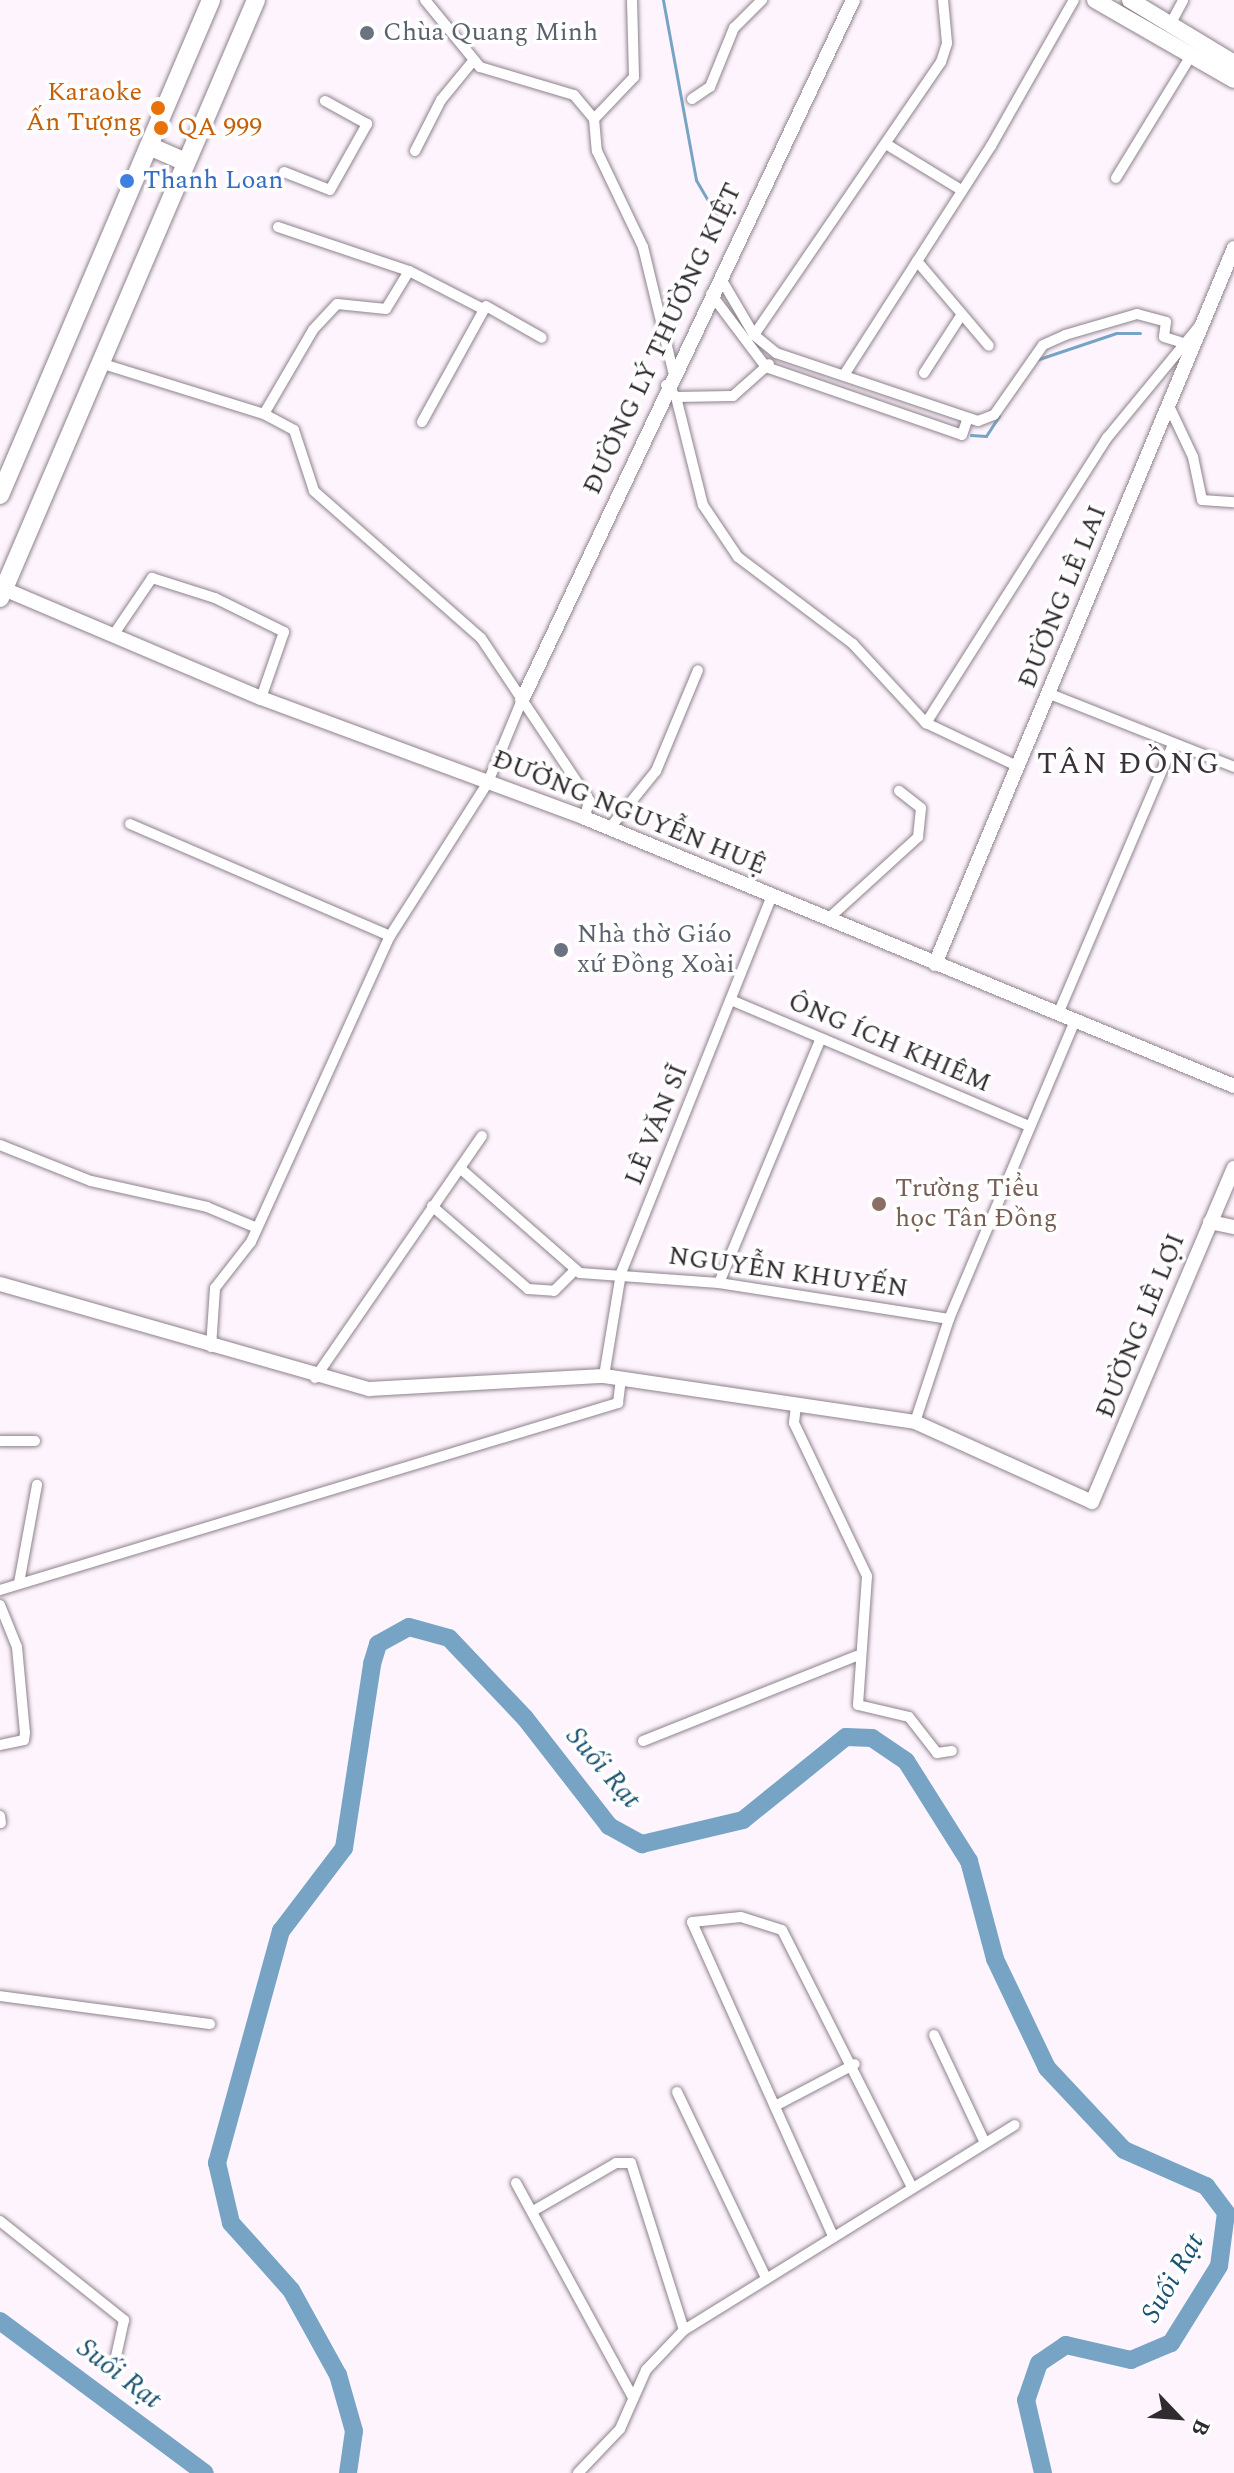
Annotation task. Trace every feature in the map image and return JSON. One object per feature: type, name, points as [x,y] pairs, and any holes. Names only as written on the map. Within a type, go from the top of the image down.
[{"type":"highway","points":[[0,495],[211,0]]},
{"type":"highway","points":[[1,592],[256,0]]},
{"type":"highway","points":[[149,146],[186,162]]},
{"type":"main road","points":[[1095,0],[1234,80]]},
{"type":"main road","points":[[1130,0],[1234,63]]},
{"type":"street","points":[[425,0],[473,61],[574,95],[594,119],[609,188],[643,247],[670,378],[715,529],[749,567],[853,644],[926,723],[1019,767]]},
{"type":"street","points":[[594,119],[634,77],[632,0]]},
{"type":"street","points":[[692,99],[710,87],[734,28],[762,0]]},
{"type":"street","name":"ĐƯỜNG LÝ THƯỜNG KIỆT","points":[[522,700],[670,378],[853,0]]},
{"type":"street","points":[[754,335],[886,144],[945,51],[943,0]]},
{"type":"street","points":[[844,375],[961,190],[1074,0]]},
{"type":"street","points":[[1171,23],[1183,0]]},
{"type":"street","points":[[1116,178],[1192,54]]},
{"type":"street","points":[[415,151],[441,100],[473,61]]},
{"type":"street","points":[[284,172],[330,190],[367,124],[325,101]]},
{"type":"street","points":[[886,144],[961,190]]},
{"type":"street","points":[[278,227],[409,271],[483,309]]},
{"type":"street","name":"ĐƯỜNG LÊ LAI","points":[[935,964],[1234,248]]},
{"type":"street","points":[[917,261],[989,346]]},
{"type":"street","points":[[264,414],[328,310],[349,300],[386,309],[409,271]]},
{"type":"street","points":[[719,275],[754,335],[776,353],[987,422],[1043,345],[1118,316],[1166,322],[1164,337],[1180,342]]},
{"type":"street","points":[[711,294],[766,367],[962,435],[968,418]]},
{"type":"street","points":[[422,422],[483,309],[489,305],[542,338]]},
{"type":"street","points":[[924,373],[962,314]]},
{"type":"street","points":[[926,723],[1107,438],[1180,342],[1205,320]]},
{"type":"street","points":[[676,397],[733,396],[766,367],[776,353]]},
{"type":"street","points":[[100,363],[264,414],[294,430],[314,491],[481,638],[589,800],[585,818]]},
{"type":"street","points":[[1168,404],[1193,457],[1202,500],[1234,502]]},
{"type":"street","points":[[114,634],[152,578],[215,598],[284,632],[261,698]]},
{"type":"street","name":"ĐƯỜNG NGUYỄN HUỆ","points":[[1,592],[114,634],[261,698],[585,818],[1234,1086]]},
{"type":"street","points":[[609,829],[656,771],[698,670]]},
{"type":"street","points":[[1050,694],[1234,767]]},
{"type":"street","points":[[211,1347],[215,1288],[257,1228],[390,936],[488,782],[522,700]]},
{"type":"street","points":[[1058,1014],[1173,744]]},
{"type":"street","points":[[828,919],[918,837],[921,808],[899,791]]},
{"type":"street","points":[[130,824],[390,936]]},
{"type":"street","name":"LÊ VĂN SĨ","points":[[604,1376],[621,1273],[772,896]]},
{"type":"street","name":"ÔNG ÍCH KHIÊM","points":[[731,1000],[1030,1126]]},
{"type":"street","points":[[0,1284],[315,1378],[402,1391],[604,1376],[915,1422],[949,1319],[1075,1021]]},
{"type":"street","points":[[719,1283],[821,1038]]},
{"type":"street","points":[[315,1378],[482,1136]]},
{"type":"street","points":[[0,1145],[91,1181],[207,1207],[257,1228]]},
{"type":"street","name":"ĐƯỜNG LÊ LỢI","points":[[915,1422],[1092,1502],[1234,1168]]},
{"type":"street","points":[[432,1206],[528,1289],[554,1291],[574,1271],[461,1169]]},
{"type":"street","points":[[1210,1222],[1234,1227]]},
{"type":"street","name":"NGUYỄN KHUYẾN","points":[[574,1271],[719,1283],[949,1319]]},
{"type":"street","points":[[0,1590],[618,1403],[621,1379]]},
{"type":"street","points":[[796,1406],[794,1423],[867,1576],[857,1656],[858,1705],[909,1717],[937,1753],[952,1751]]},
{"type":"street","points":[[0,1441],[35,1441]]},
{"type":"street","points":[[19,1583],[37,1485]]},
{"type":"street","points":[[0,1605],[17,1647],[25,1733],[24,1740],[0,1745]]},
{"type":"street","points":[[643,1741],[857,1656]]},
{"type":"street","points":[[833,2236],[692,1922],[774,1923],[855,2064],[912,2187]]},
{"type":"street","points":[[0,1996],[210,2024]]},
{"type":"street","points":[[934,2035],[985,2143]]},
{"type":"street","points":[[775,2106],[855,2064]]},
{"type":"street","points":[[677,2092],[766,2278]]},
{"type":"street","points":[[578,2473],[620,2429],[633,2398],[660,2350],[684,2330],[1015,2125]]},
{"type":"street","points":[[533,2211],[616,2163],[631,2163],[684,2330]]},
{"type":"street","points":[[516,2183],[633,2398]]},
{"type":"street","points":[[0,2221],[124,2320],[113,2370]]},
{"type":"waterway","points":[[663,0],[696,180],[720,221]]},
{"type":"waterway","points":[[1036,360],[1116,333],[1140,333]]},
{"type":"waterway","points":[[971,435],[986,436],[999,416]]},
{"type":"waterway","name":"Suối Rạt","points":[[348,2473],[354,2431],[338,2375],[291,2290],[231,2223],[217,2163],[281,1931],[344,1848],[372,1664],[378,1644],[409,1627],[449,1638],[525,1718],[609,1826],[642,1844],[743,1820],[846,1737],[872,1738],[906,1761],[969,1861],[995,1959],[1047,2068],[1124,2150],[1206,2186],[1226,2213],[1219,2266],[1171,2343],[1131,2360],[1066,2345],[1039,2363],[1026,2400],[1043,2473]]},
{"type":"waterway","name":"Suối Rạt","points":[[0,2321],[205,2473]]},
{"type":"place","name":"Chùa Quang Minh","points":[[367,33]]},
{"type":"place","name":"Karaoke Ấn Tượng","points":[[158,108]]},
{"type":"place","name":"QA 999","points":[[161,128]]},
{"type":"place","name":"Thanh Loan","points":[[127,181]]},
{"type":"place","name":"Nhà thờ Giáo xứ Đồng Xoài","points":[[561,950]]},
{"type":"place","name":"Trường Tiểu học Tân Đồng","points":[[879,1204]]},
{"type":"district","name":"TÂN ĐỒNG","points":[[1129,764]]}]
